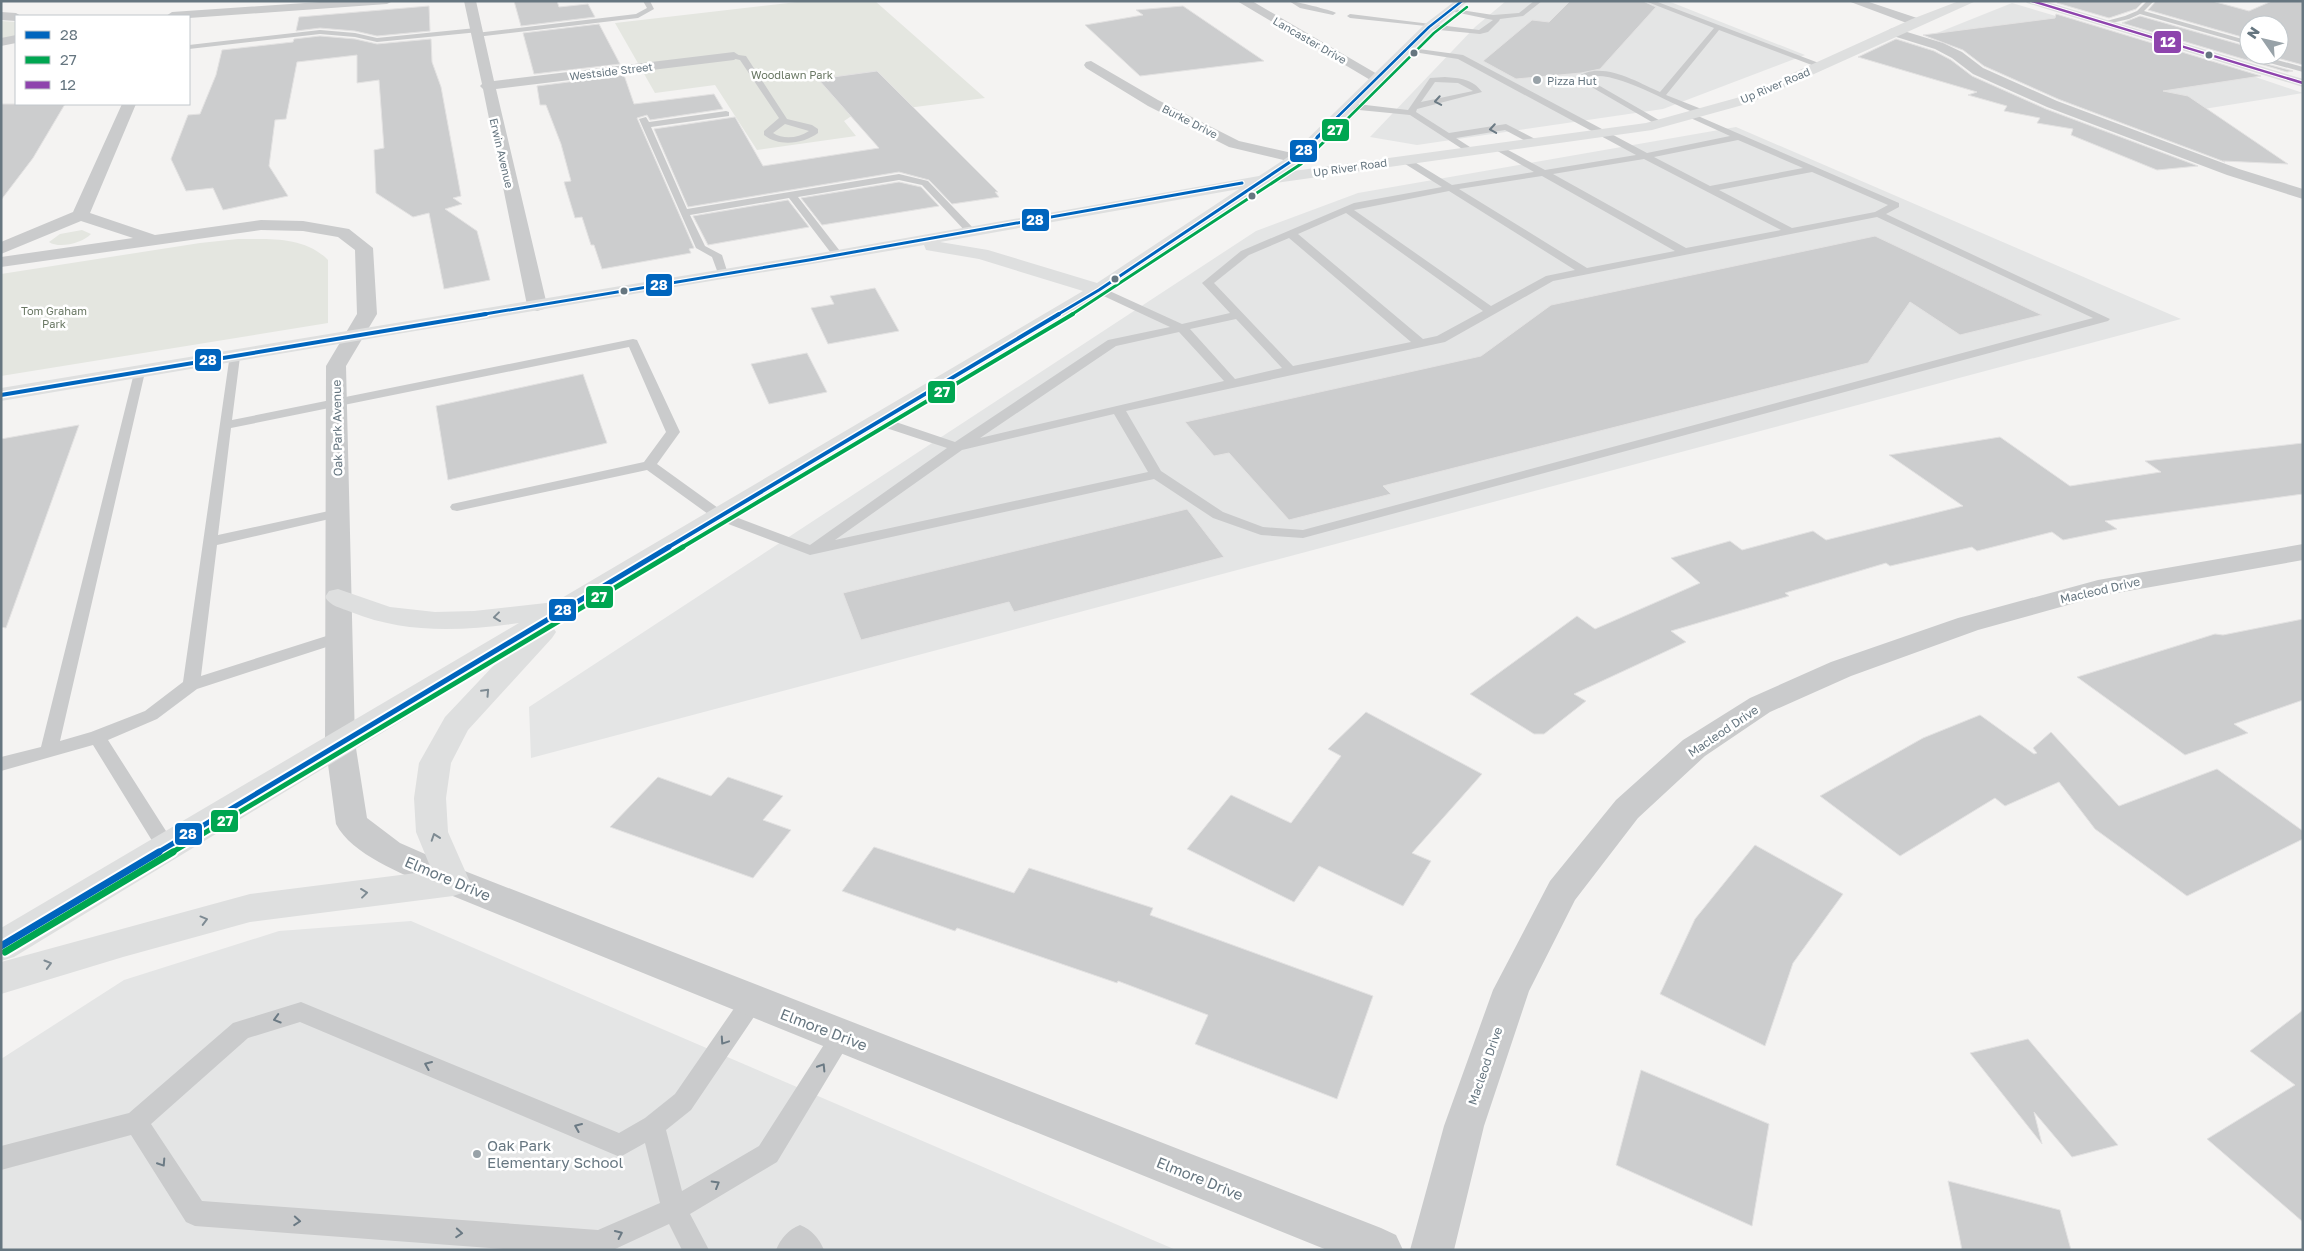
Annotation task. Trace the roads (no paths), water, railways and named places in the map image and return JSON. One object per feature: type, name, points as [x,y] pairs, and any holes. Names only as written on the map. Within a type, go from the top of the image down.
[{"type":"street","points":[[167,15],[173,1]]},
{"type":"street","points":[[186,15],[387,1]]},
{"type":"street","name":"Erwin Avenue","points":[[470,1],[487,86],[537,305]]},
{"type":"street","name":"Lancaster Drive","points":[[1243,1],[1377,78]]},
{"type":"street","points":[[1,946],[1099,290],[1296,158],[1430,26],[1448,10],[1462,1]]},
{"type":"street","points":[[1854,1],[1916,22]]},
{"type":"street","name":"Up River Road","points":[[1,395],[838,255],[1267,179],[1660,123],[1745,100],[1916,22],[1970,1]]},
{"type":"street","points":[[2030,1],[2303,83]]},
{"type":"street","points":[[1,16],[15,17]]},
{"type":"street","points":[[1894,32],[1939,46],[1957,55],[1978,72],[2052,104],[2233,172],[2303,194]]},
{"type":"street","points":[[1,42],[15,39]]},
{"type":"street","name":"Westside Street","points":[[487,86],[734,56]]},
{"type":"street","name":"Burke Drive","points":[[1091,65],[1153,103],[1234,144],[1296,158]]},
{"type":"street","points":[[1,250],[80,215],[129,105]]},
{"type":"street","name":"Oak Park Avenue","points":[[80,215],[154,239]]},
{"type":"street","name":"Oak Park Avenue","points":[[1,262],[261,225],[304,226],[343,233],[364,248],[367,314],[336,366],[340,742]]},
{"type":"street","points":[[873,249],[936,246],[964,250],[1099,290]]},
{"type":"street","name":"Macleod Drive","points":[[1432,1250],[1464,1126],[1510,990],[1562,891],[1627,809],[1694,748],[1760,705],[1841,670],[1968,624],[2098,588],[2303,552]]},
{"type":"street","points":[[338,597],[395,617],[437,622],[464,621],[563,609]]},
{"type":"street","points":[[1,978],[123,942],[250,908],[453,882],[432,832],[430,798],[435,763],[456,724],[563,609]]},
{"type":"street","name":"Elmore Drive","points":[[340,742],[352,824],[388,852],[453,882],[1381,1250]]},
{"type":"lane","points":[[190,47],[320,32],[355,35],[377,40],[638,16],[651,10],[646,1]]},
{"type":"lane","points":[[1292,1],[1302,7],[1333,14]]},
{"type":"lane","points":[[1448,10],[1494,17],[1521,15],[1539,1]]},
{"type":"lane","points":[[1648,1],[1820,66]]},
{"type":"lane","points":[[2103,23],[2127,18],[2151,1]]},
{"type":"lane","points":[[2138,12],[2239,40]]},
{"type":"lane","points":[[1350,16],[1480,32],[1497,20],[1494,17]]},
{"type":"lane","points":[[2127,18],[2136,21]]},
{"type":"lane","points":[[1661,96],[1718,27]]},
{"type":"lane","points":[[1407,49],[1460,57],[1600,133],[1791,231]]},
{"type":"lane","points":[[734,56],[743,58],[783,118],[782,121]]},
{"type":"lane","points":[[2285,65],[2303,70]]},
{"type":"lane","points":[[879,421],[957,447],[1290,370],[1441,339],[1550,278],[1878,214],[1896,205],[1740,138],[1661,96],[1613,75],[1602,73],[1580,78],[1660,123]]},
{"type":"lane","points":[[1349,106],[1413,110],[1430,102],[1478,92],[1477,89],[1463,82],[1434,80],[1413,110]]},
{"type":"lane","points":[[1413,110],[1470,151]]},
{"type":"lane","points":[[723,274],[717,255],[701,248],[644,122],[726,114]]},
{"type":"lane","points":[[782,121],[809,127],[815,132],[792,140],[770,136],[767,132],[782,121]]},
{"type":"lane","points":[[1449,136],[1506,127],[1534,142]]},
{"type":"lane","points":[[1290,370],[1208,283],[1245,253],[1357,206],[1740,138]]},
{"type":"lane","points":[[1497,147],[1685,252]]},
{"type":"lane","points":[[1405,160],[1585,271]]},
{"type":"lane","points":[[1709,189],[1814,169]]},
{"type":"lane","points":[[684,212],[899,177],[913,179],[925,184],[971,231]]},
{"type":"lane","points":[[792,195],[838,255]]},
{"type":"lane","points":[[1348,210],[1491,311]]},
{"type":"lane","points":[[1118,409],[1156,474],[1218,515],[1261,531],[1303,534],[2104,319],[1878,214]]},
{"type":"lane","points":[[1291,234],[1421,344]]},
{"type":"lane","points":[[1099,290],[1182,328],[1232,383]]},
{"type":"lane","points":[[810,550],[957,447],[1112,343],[1238,314]]},
{"type":"lane","points":[[225,425],[633,343],[673,432],[648,465],[457,507]]},
{"type":"lane","points":[[191,685],[234,357]]},
{"type":"lane","points":[[48,752],[139,372]]},
{"type":"lane","points":[[648,465],[720,516],[810,550],[1156,474]]},
{"type":"lane","points":[[209,542],[338,513]]},
{"type":"lane","points":[[1,764],[97,737],[151,715],[191,685],[339,637]]},
{"type":"lane","points":[[97,737],[166,846]]},
{"type":"lane","points":[[1,1158],[136,1122],[240,1030],[301,1012],[620,1145],[653,1126],[683,1102],[752,1001]]},
{"type":"lane","points":[[136,1122],[195,1213],[599,1243],[674,1209],[768,1154],[842,1036]]},
{"type":"lane","points":[[653,1126],[674,1209],[696,1250]]},
{"type":"lane","points":[[789,1250],[800,1238],[811,1250]]},
{"type":"place","name":"Pizza Hut","points":[[1537,80]]},
{"type":"place","name":"Oak Park Elementary School","points":[[477,1154]]},
{"type":"park label","name":"Woodlawn Park","points":[[792,74]]},
{"type":"park label","name":"Tom Graham Park","points":[[54,316]]}]
